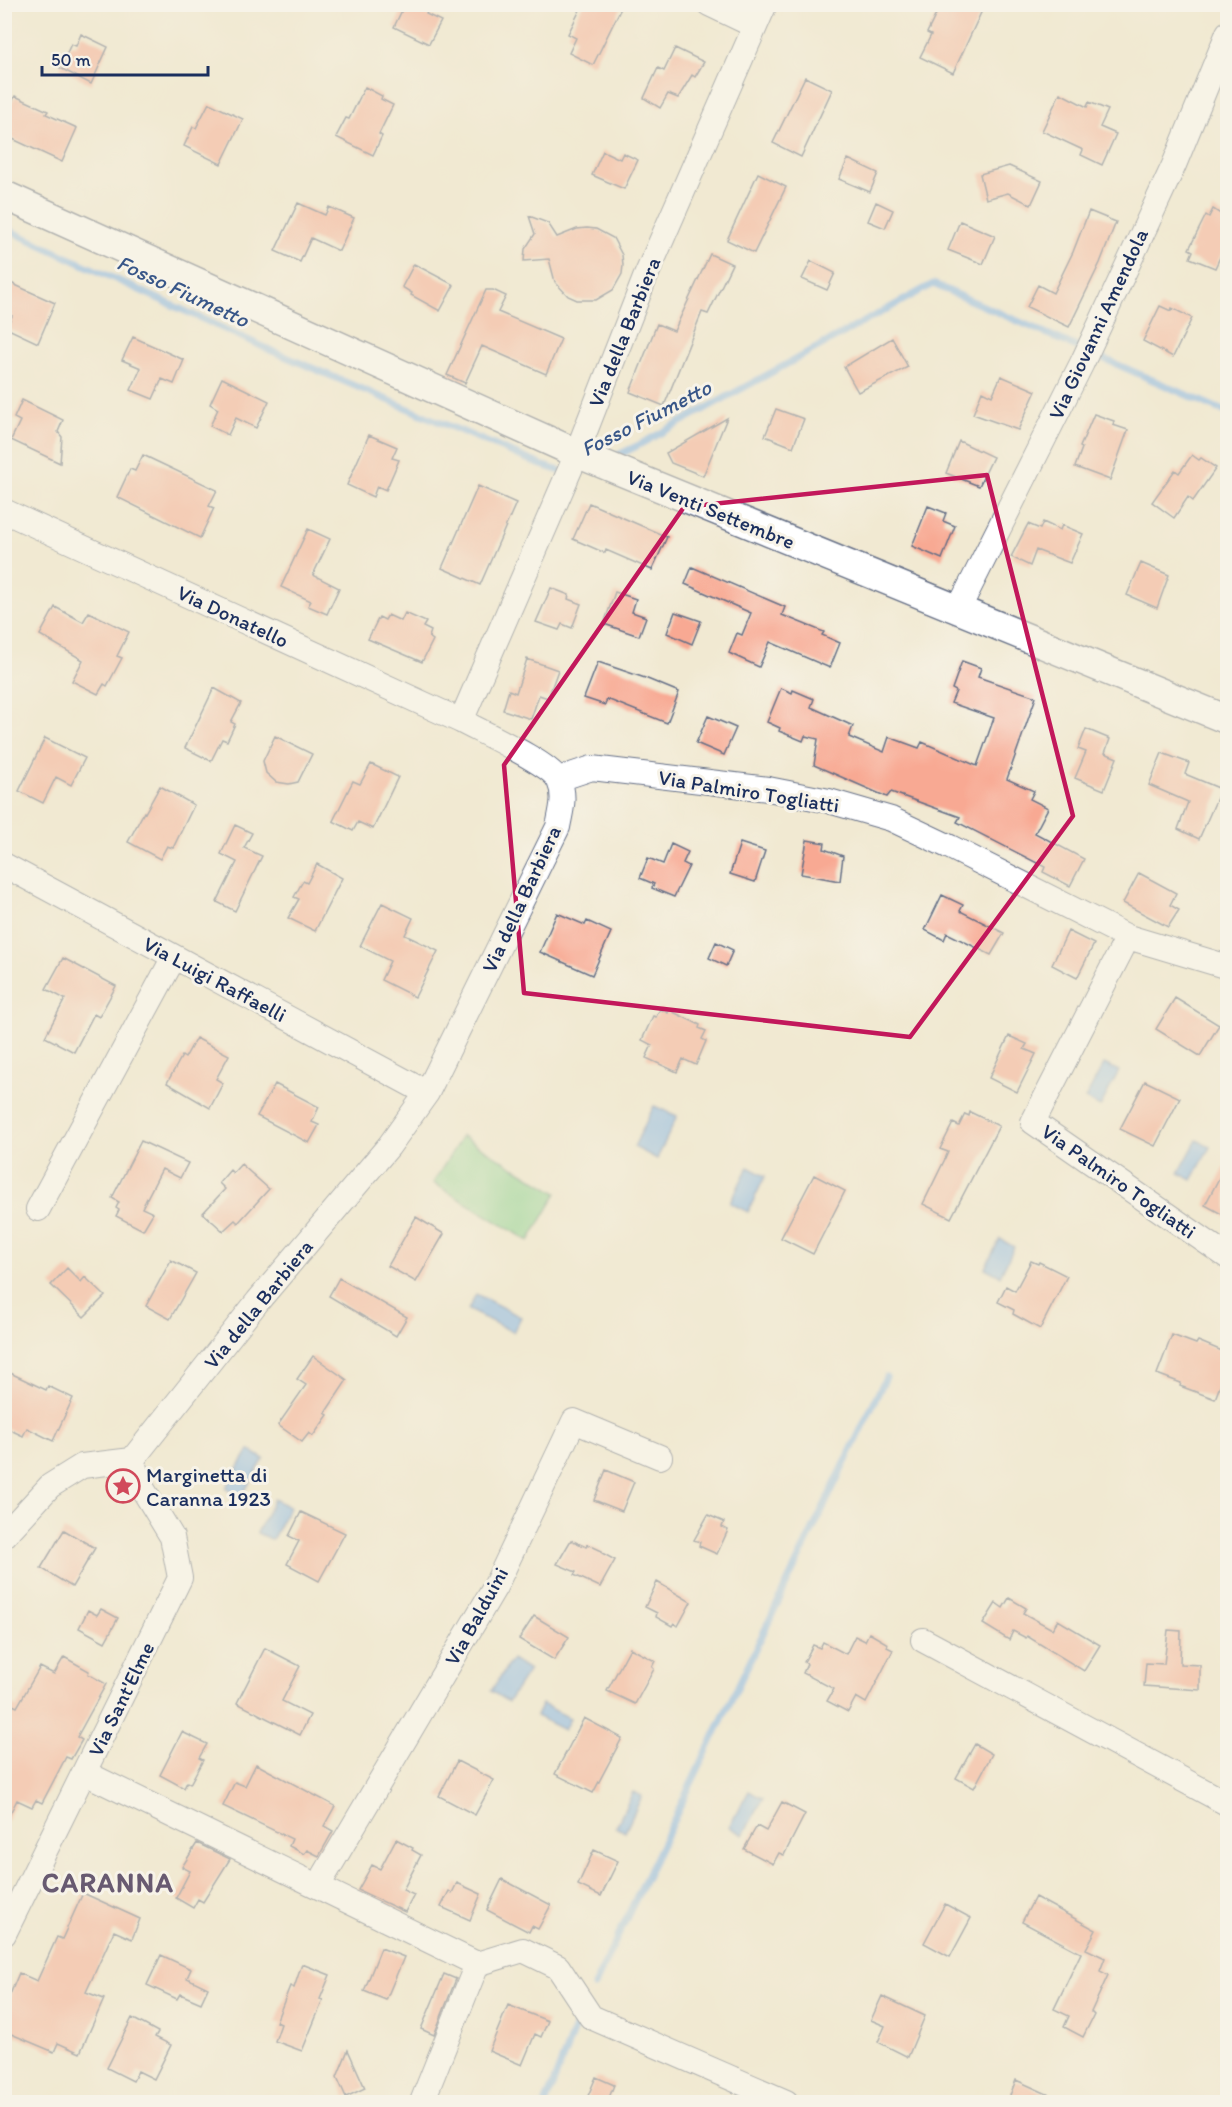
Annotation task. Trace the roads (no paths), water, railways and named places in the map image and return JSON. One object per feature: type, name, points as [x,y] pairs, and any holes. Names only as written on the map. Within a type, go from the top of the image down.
[{"type":"street","points":[[709,4],[760,15]]},
{"type":"street","name":"Via della Barbiera","points":[[461,721],[561,491],[588,462],[645,278],[760,15]]},
{"type":"street","name":"Via Giovanni Amendola","points":[[958,610],[1082,363],[1174,165],[1227,33]]},
{"type":"street","name":"Via Venti Settembre","points":[[4,195],[588,462],[1227,720]]},
{"type":"street","name":"Via Donatello","points":[[4,511],[461,721]]},
{"type":"street","points":[[461,721],[545,766],[559,779]]},
{"type":"street","name":"Via Palmiro Togliatti","points":[[559,779],[592,768],[768,789],[829,801],[891,819],[1128,937],[1227,967]]},
{"type":"street","name":"Via della Barbiera","points":[[132,1460],[258,1301],[389,1146],[426,1093],[558,827],[563,798],[559,779]]},
{"type":"street","name":"Via Luigi Raffaelli","points":[[4,865],[426,1093]]},
{"type":"street","name":"Via Palmiro Togliatti","points":[[1128,937],[1033,1122],[1227,1257]]},
{"type":"street","points":[[38,1209],[174,957]]},
{"type":"street","name":"Via Balduini","points":[[318,1886],[495,1587],[574,1421],[660,1457]]},
{"type":"street","points":[[7,1529],[50,1486],[82,1466],[132,1460]]},
{"type":"street","name":"Via Sant'Elme","points":[[4,1934],[180,1578],[172,1537],[141,1486],[132,1460]]},
{"type":"street","points":[[923,1640],[1227,1804]]},
{"type":"street","points":[[85,1773],[477,1964],[523,1950],[558,1967],[591,2017],[786,2103]]},
{"type":"street","points":[[423,2103],[477,1964]]},
{"type":"water","points":[[1104,1064],[1119,1071],[1100,1107],[1085,1099]]},
{"type":"water","points":[[654,1106],[677,1116],[657,1159],[634,1147]]},
{"type":"water","points":[[1197,1140],[1210,1147],[1192,1180],[1179,1173]]},
{"type":"water","points":[[748,1167],[765,1176],[748,1212],[730,1203]]},
{"type":"water","points":[[1000,1239],[1014,1247],[1000,1276],[985,1268]]},
{"type":"water","points":[[476,1294],[521,1317],[513,1332],[468,1310]]},
{"type":"water","points":[[249,1450],[264,1459],[241,1497],[226,1488]]},
{"type":"water","points":[[274,1499],[289,1507],[272,1540],[257,1533]]},
{"type":"water","points":[[512,1659],[529,1670],[508,1702],[491,1691]]},
{"type":"water","points":[[542,1704],[570,1718],[564,1730],[536,1716]]},
{"type":"water","points":[[749,1791],[763,1799],[743,1835],[729,1827]]},
{"type":"water","points":[[633,1792],[642,1796],[625,1832],[616,1827]]},
{"type":"waterway","name":"Fosso Fiumetto","points":[[4,228],[270,350],[541,465],[563,472]]},
{"type":"waterway","name":"Fosso Fiumetto","points":[[612,458],[933,284],[1228,413]]},
{"type":"waterway","points":[[594,1986],[886,1377]]},
{"type":"waterway","points":[[546,2102],[579,2017]]},
{"type":"place","name":"Marginetta di Caranna 1923","points":[[123,1486]]},
{"type":"district","name":"CARANNA","points":[[108,1882]]}]
